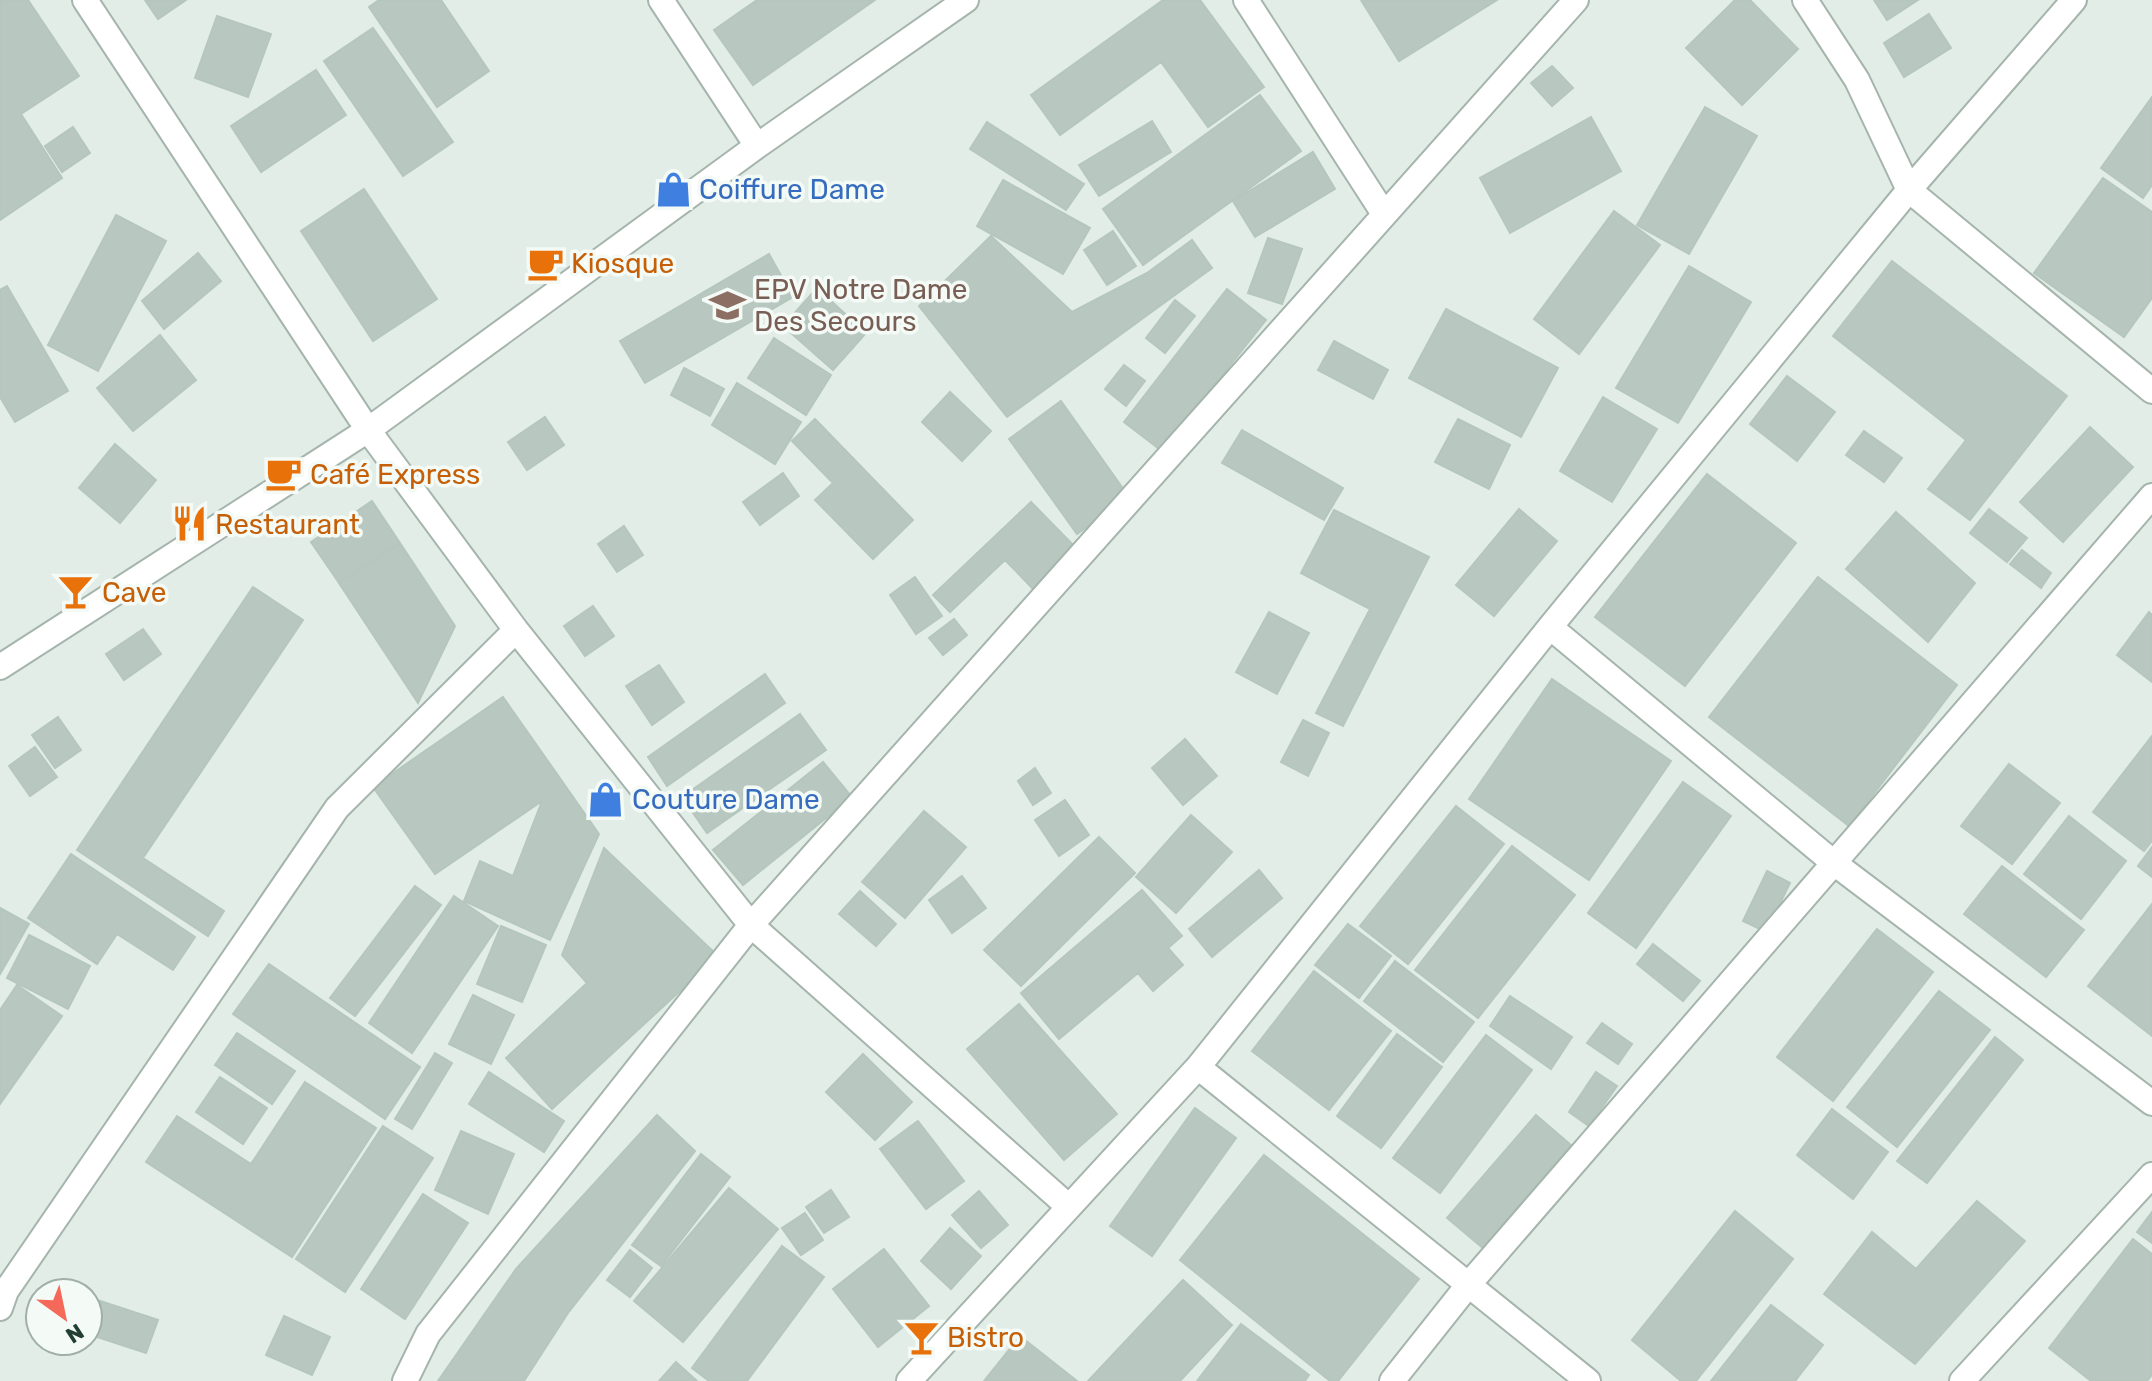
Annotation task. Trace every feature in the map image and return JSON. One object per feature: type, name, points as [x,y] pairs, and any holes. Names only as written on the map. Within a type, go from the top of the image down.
[{"type":"street","points":[[85,0],[368,430],[516,630],[751,925],[1069,1207]]},
{"type":"street","points":[[661,0],[757,146]]},
{"type":"street","points":[[1,664],[368,430],[757,146],[966,0]]},
{"type":"street","points":[[1246,0],[1384,214]]},
{"type":"street","points":[[405,1381],[428,1334],[751,925],[1576,0]]},
{"type":"street","points":[[1805,0],[1857,80],[1909,190],[2152,391]]},
{"type":"street","points":[[909,1381],[1198,1067],[1550,627],[1909,190],[2074,0]]},
{"type":"street","points":[[1392,1381],[1469,1284],[2152,496]]},
{"type":"street","points":[[1550,627],[1834,863],[2152,1103]]},
{"type":"street","points":[[2,1296],[337,808],[516,630]]},
{"type":"street","points":[[1198,1067],[1588,1381]]},
{"type":"street","points":[[1962,1381],[2152,1175]]},
{"type":"building","points":[[0,0],[28,0],[79,76],[21,114],[62,178],[0,220]]},
{"type":"building","points":[[145,0],[186,0],[158,19]]},
{"type":"building","points":[[379,0],[441,0],[489,71],[437,107],[369,7]]},
{"type":"building","points":[[757,0],[875,0],[753,85],[714,30]]},
{"type":"building","points":[[1163,0],[1200,0],[1264,87],[1208,127],[1161,62],[1060,135],[1031,95]]},
{"type":"building","points":[[1361,0],[1497,0],[1399,61]]},
{"type":"building","points":[[1735,0],[1750,0],[1798,49],[1742,105],[1686,48]]},
{"type":"building","points":[[1874,0],[1918,0],[1887,20]]},
{"type":"building","points":[[1929,14],[1951,48],[1904,77],[1884,43]]},
{"type":"building","points":[[217,16],[271,34],[248,97],[195,78]]},
{"type":"building","points":[[373,28],[453,142],[403,176],[324,61]]},
{"type":"building","points":[[1552,66],[1573,88],[1552,106],[1531,83]]},
{"type":"building","points":[[316,70],[346,115],[261,172],[231,126]]},
{"type":"building","points":[[1260,95],[1301,151],[1143,265],[1103,209]]},
{"type":"building","points":[[2152,97],[2152,185],[2143,198],[2101,168]]},
{"type":"building","points":[[1705,107],[1757,136],[1689,254],[1637,225]]},
{"type":"building","points":[[1591,117],[1621,171],[1510,233],[1480,178]]},
{"type":"building","points":[[1152,121],[1171,152],[1099,196],[1079,165]]},
{"type":"building","points":[[987,122],[1084,184],[1066,210],[970,149]]},
{"type":"building","points":[[73,127],[90,153],[62,172],[45,146]]},
{"type":"building","points":[[1313,152],[1335,189],[1255,237],[1233,201]]},
{"type":"building","points":[[2103,178],[2152,212],[2152,298],[2124,337],[2034,273]]},
{"type":"building","points":[[1003,180],[1090,228],[1063,274],[977,226]]},
{"type":"building","points":[[364,189],[437,299],[373,341],[301,231]]},
{"type":"building","points":[[1614,211],[1660,245],[1579,354],[1534,319]]},
{"type":"building","points":[[116,215],[166,241],[98,371],[48,345]]},
{"type":"building","points":[[1113,231],[1136,266],[1107,285],[1084,250]]},
{"type":"building","points":[[991,236],[1072,312],[1147,273],[1192,240],[1212,268],[1007,417],[919,306]]},
{"type":"building","points":[[1268,238],[1302,249],[1282,304],[1248,293]]},
{"type":"building","points":[[198,253],[221,281],[164,329],[142,301]]},
{"type":"building","points":[[769,254],[793,297],[645,383],[620,341]]},
{"type":"building","points":[[1892,261],[2067,396],[1970,520],[1928,489],[1966,440],[1833,336]]},
{"type":"building","points":[[1689,266],[1751,302],[1678,423],[1616,388]]},
{"type":"building","points":[[7,286],[68,391],[15,422],[0,397],[0,290]]},
{"type":"building","points":[[817,288],[866,333],[833,370],[783,326]]},
{"type":"building","points":[[1227,289],[1266,320],[1162,451],[1124,422]]},
{"type":"building","points":[[1175,300],[1195,316],[1165,353],[1146,338]]},
{"type":"building","points":[[1446,309],[1558,368],[1521,437],[1409,378]]},
{"type":"building","points":[[160,335],[196,380],[133,431],[97,388]]},
{"type":"building","points":[[774,338],[831,375],[806,415],[748,378]]},
{"type":"building","points":[[1334,341],[1388,370],[1373,399],[1318,370]]},
{"type":"building","points":[[1124,365],[1145,381],[1126,406],[1105,389]]},
{"type":"building","points":[[684,368],[724,389],[710,416],[671,395]]},
{"type":"building","points":[[1787,376],[1835,412],[1797,461],[1750,424]]},
{"type":"building","points":[[737,383],[801,422],[775,464],[712,425]]},
{"type":"building","points":[[950,392],[991,431],[962,461],[922,422]]},
{"type":"building","points":[[1603,397],[1657,429],[1612,502],[1560,471]]},
{"type":"building","points":[[1061,401],[1129,497],[1077,534],[1009,439]]},
{"type":"building","points":[[545,417],[564,445],[527,470],[508,442]]},
{"type":"building","points":[[815,419],[913,520],[873,559],[815,500],[833,483],[792,441]]},
{"type":"building","points":[[1458,419],[1510,445],[1489,489],[1435,462]]},
{"type":"building","points":[[2090,427],[2133,467],[2063,542],[2020,502]]},
{"type":"building","points":[[1242,430],[1343,488],[1324,520],[1222,463]]},
{"type":"building","points":[[1864,431],[1902,458],[1884,482],[1846,455]]},
{"type":"building","points":[[115,444],[156,480],[120,523],[79,488]]},
{"type":"building","points":[[783,473],[799,496],[760,525],[743,502]]},
{"type":"building","points":[[1707,474],[1796,543],[1685,686],[1595,617]]},
{"type":"building","points":[[372,501],[400,543],[339,583],[311,542]]},
{"type":"building","points":[[1031,502],[1079,551],[1036,592],[1005,560],[950,612],[933,595]]},
{"type":"building","points":[[1519,509],[1557,541],[1494,616],[1456,585]]},
{"type":"building","points":[[1989,509],[2027,538],[2007,562],[1970,533]]},
{"type":"building","points":[[1334,510],[1429,557],[1343,726],[1316,713],[1370,609],[1301,573]]},
{"type":"building","points":[[1896,512],[1975,583],[1928,642],[1846,569]]},
{"type":"building","points":[[624,526],[643,555],[617,572],[598,544]]},
{"type":"building","points":[[400,543],[455,626],[418,703],[339,583]]},
{"type":"building","points":[[2022,550],[2051,573],[2041,588],[2010,564]]},
{"type":"building","points":[[915,577],[942,616],[916,634],[890,595]]},
{"type":"building","points":[[1818,577],[1957,685],[1849,826],[1709,717]]},
{"type":"building","points":[[253,587],[303,620],[143,858],[224,911],[208,936],[77,850]]},
{"type":"building","points":[[593,606],[614,636],[585,656],[564,626]]},
{"type":"building","points":[[1269,612],[1309,633],[1277,694],[1236,672]]},
{"type":"building","points":[[2149,612],[2152,615],[2152,682],[2117,655]]},
{"type":"building","points":[[954,619],[967,635],[943,655],[929,638]]},
{"type":"building","points":[[143,629],[161,654],[124,680],[106,654]]},
{"type":"building","points":[[659,665],[684,702],[652,725],[626,686]]},
{"type":"building","points":[[765,674],[785,703],[667,786],[648,757]]},
{"type":"building","points":[[1552,679],[1671,761],[1589,880],[1469,799]]},
{"type":"building","points":[[503,697],[599,834],[550,940],[464,901],[480,861],[513,876],[542,801],[435,874],[373,787]]},
{"type":"building","points":[[800,714],[826,750],[707,833],[682,797]]},
{"type":"building","points":[[58,717],[81,750],[55,768],[32,735]]},
{"type":"building","points":[[1303,720],[1329,733],[1308,776],[1281,762]]},
{"type":"building","points":[[2152,736],[2152,841],[2144,851],[2093,812]]},
{"type":"building","points":[[1185,739],[1217,776],[1183,805],[1152,768]]},
{"type":"building","points":[[35,747],[57,777],[30,796],[9,766]]},
{"type":"building","points":[[823,762],[852,797],[743,885],[713,850]]},
{"type":"building","points":[[2009,764],[2060,803],[2012,864],[1961,826]]},
{"type":"building","points":[[1035,768],[1051,793],[1033,805],[1018,781]]},
{"type":"building","points":[[1683,782],[1731,816],[1636,948],[1588,913]]},
{"type":"building","points":[[1065,800],[1089,835],[1059,856],[1035,820]]},
{"type":"building","points":[[1456,806],[1504,844],[1408,964],[1360,926]]},
{"type":"building","points":[[924,811],[966,847],[905,918],[862,882]]},
{"type":"building","points":[[1191,815],[1232,852],[1176,913],[1136,877]]},
{"type":"building","points":[[2069,816],[2126,861],[2081,919],[2024,874]]},
{"type":"building","points":[[1099,837],[1135,873],[1021,986],[984,950]]},
{"type":"building","points":[[1512,846],[1575,895],[1478,1018],[1415,970]]},
{"type":"building","points":[[2152,847],[2152,877],[2138,866]]},
{"type":"building","points":[[604,848],[718,956],[552,1109],[506,1058],[587,983],[562,955]]},
{"type":"building","points":[[71,854],[195,937],[173,970],[117,934],[97,964],[28,918]]},
{"type":"building","points":[[2002,866],[2084,930],[2046,977],[1964,914]]},
{"type":"building","points":[[1259,870],[1282,898],[1212,957],[1189,929]]},
{"type":"building","points":[[1767,871],[1790,883],[1766,932],[1743,921]]},
{"type":"building","points":[[962,876],[986,908],[952,933],[929,900]]},
{"type":"building","points":[[415,886],[441,905],[355,1016],[330,998]]},
{"type":"building","points":[[1142,890],[1182,936],[1168,948],[1183,965],[1153,991],[1138,973],[1059,1039],[1021,993]]},
{"type":"building","points":[[860,891],[896,924],[876,946],[839,914]]},
{"type":"building","points":[[454,896],[498,926],[412,1053],[369,1023]]},
{"type":"building","points":[[2152,904],[2152,1036],[2088,986]]},
{"type":"building","points":[[0,908],[29,924],[0,974]]},
{"type":"building","points":[[1348,924],[1391,956],[1359,998],[1315,965]]},
{"type":"building","points":[[501,926],[546,945],[522,1002],[477,984]]},
{"type":"building","points":[[1877,929],[1933,972],[1833,1101],[1777,1057]]},
{"type":"building","points":[[29,935],[90,966],[68,1009],[7,978]]},
{"type":"building","points":[[1653,944],[1700,981],[1683,1001],[1637,964]]},
{"type":"building","points":[[1395,961],[1474,1022],[1443,1062],[1364,1001]]},
{"type":"building","points":[[269,964],[420,1067],[385,1119],[233,1014]]},
{"type":"building","points":[[1314,971],[1391,1031],[1329,1110],[1252,1051]]},
{"type":"building","points":[[17,985],[62,1016],[0,1104],[0,1010]]},
{"type":"building","points":[[1939,991],[1990,1030],[1897,1147],[1847,1107]]},
{"type":"building","points":[[473,995],[514,1015],[491,1064],[449,1044]]},
{"type":"building","points":[[1510,996],[1572,1037],[1551,1069],[1490,1026]]},
{"type":"building","points":[[1019,1004],[1117,1114],[1064,1160],[967,1049]]},
{"type":"building","points":[[1602,1023],[1632,1044],[1618,1064],[1587,1043]]},
{"type":"building","points":[[237,1033],[295,1071],[272,1104],[215,1065]]},
{"type":"building","points":[[1397,1034],[1442,1067],[1381,1148],[1337,1116]]},
{"type":"building","points":[[1486,1035],[1532,1070],[1440,1193],[1393,1158]]},
{"type":"building","points":[[1995,1037],[2023,1060],[1927,1183],[1897,1161]]},
{"type":"building","points":[[435,1053],[452,1063],[412,1129],[395,1119]]},
{"type":"building","points":[[863,1054],[912,1102],[875,1140],[826,1092]]},
{"type":"building","points":[[489,1072],[564,1121],[544,1152],[469,1104]]},
{"type":"building","points":[[1596,1072],[1617,1086],[1589,1126],[1569,1112]]},
{"type":"building","points":[[220,1077],[267,1108],[243,1144],[196,1112]]},
{"type":"building","points":[[305,1082],[376,1128],[292,1257],[146,1162],[177,1116],[251,1164]]},
{"type":"building","points":[[1195,1108],[1236,1138],[1152,1256],[1110,1226]]},
{"type":"building","points":[[1832,1109],[1888,1152],[1853,1199],[1797,1155]]},
{"type":"building","points":[[657,1115],[695,1151],[568,1313],[524,1381],[438,1381],[516,1269]]},
{"type":"building","points":[[1536,1115],[1571,1145],[1483,1248],[1447,1218]]},
{"type":"building","points":[[918,1121],[964,1181],[926,1209],[880,1149]]},
{"type":"building","points":[[383,1126],[433,1158],[345,1292],[296,1259]]},
{"type":"building","points":[[461,1131],[514,1154],[488,1214],[435,1190]]},
{"type":"building","points":[[701,1154],[730,1177],[661,1266],[632,1245]]},
{"type":"building","points":[[1264,1155],[1419,1279],[1338,1381],[1330,1381],[1180,1260]]},
{"type":"building","points":[[729,1188],[778,1229],[683,1342],[634,1301]]},
{"type":"building","points":[[831,1190],[849,1217],[824,1233],[806,1207]]},
{"type":"building","points":[[979,1191],[1008,1225],[981,1248],[952,1215]]},
{"type":"building","points":[[423,1194],[468,1223],[405,1319],[361,1289]]},
{"type":"building","points":[[1977,1201],[2025,1241],[1915,1364],[1824,1294],[1872,1232],[1916,1269]]},
{"type":"building","points":[[1735,1211],[1793,1259],[1696,1381],[1681,1381],[1632,1340]]},
{"type":"building","points":[[2152,1212],[2152,1243],[2137,1232]]},
{"type":"building","points":[[805,1213],[823,1240],[801,1255],[782,1228]]},
{"type":"building","points":[[950,1228],[981,1256],[951,1289],[921,1261]]},
{"type":"building","points":[[2133,1239],[2152,1254],[2152,1375],[2147,1381],[2091,1381],[2049,1348]]},
{"type":"building","points":[[782,1246],[824,1277],[747,1381],[709,1381],[692,1368]]},
{"type":"building","points":[[884,1249],[929,1306],[878,1347],[833,1289]]},
{"type":"building","points":[[630,1250],[652,1268],[630,1297],[607,1280]]},
{"type":"building","points":[[1183,1280],[1232,1325],[1180,1381],[1088,1381]]},
{"type":"building","points":[[104,1302],[158,1320],[146,1353],[104,1339]]},
{"type":"building","points":[[1771,1305],[1823,1345],[1795,1381],[1711,1381]]},
{"type":"building","points":[[284,1316],[330,1337],[312,1375],[266,1355]]},
{"type":"building","points":[[1241,1324],[1309,1375],[1305,1381],[1197,1381]]},
{"type":"building","points":[[1020,1336],[1077,1381],[984,1381]]},
{"type":"building","points":[[676,1362],[697,1381],[659,1381]]},
{"type":"place","name":"Coiffure Dame","points":[[673,189]]},
{"type":"place","name":"Kiosque","points":[[545,263]]},
{"type":"place","name":"EPV Notre Dame Des Secours","points":[[728,305]]},
{"type":"place","name":"Café Express","points":[[284,474]]},
{"type":"place","name":"Restaurant","points":[[189,524]]},
{"type":"place","name":"Cave","points":[[76,592]]},
{"type":"place","name":"Couture Dame","points":[[606,799]]},
{"type":"place","name":"Bistro","points":[[921,1337]]}]
